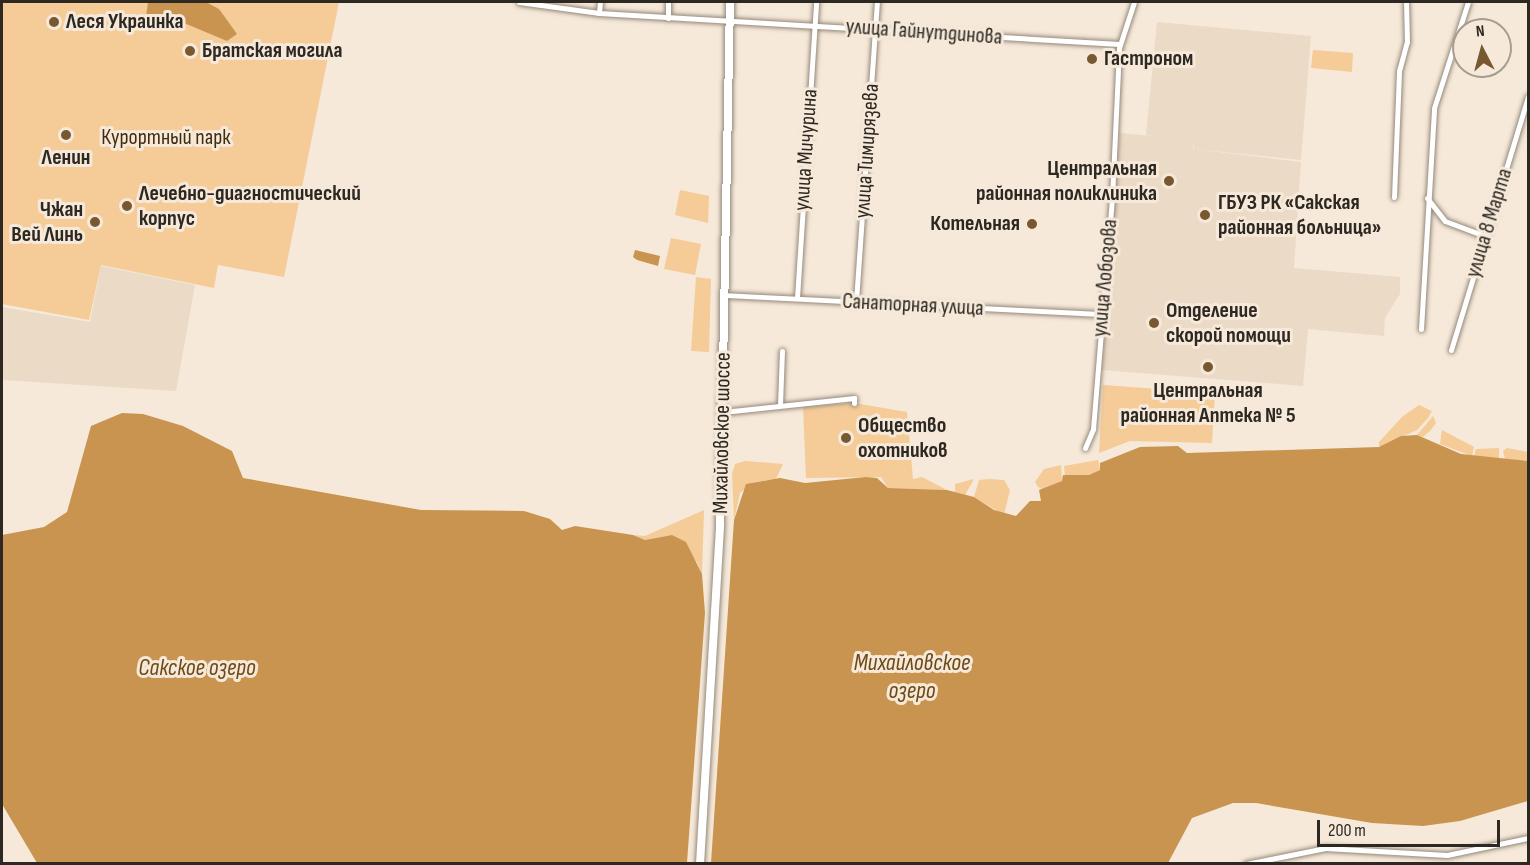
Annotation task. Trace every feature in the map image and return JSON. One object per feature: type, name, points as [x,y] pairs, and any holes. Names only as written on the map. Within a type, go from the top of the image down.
[{"type":"main road","name":"Михайловское шоссе","points":[[700,864],[723,412],[730,2]]},
{"type":"street","name":"улица Гайнутдинова","points":[[519,2],[599,13],[875,28],[880,33],[916,31],[1120,43]]},
{"type":"street","points":[[599,13],[600,2]]},
{"type":"street","points":[[668,2],[668,18]]},
{"type":"street","name":"улица Мичурина","points":[[797,298],[816,2]]},
{"type":"street","name":"улица Тимирязева","points":[[856,301],[877,2]]},
{"type":"street","name":"улица Лобозова","points":[[1085,448],[1093,429],[1103,314],[1120,43],[1134,2]]},
{"type":"street","points":[[1394,196],[1399,71],[1407,42],[1406,2]]},
{"type":"street","points":[[1421,329],[1426,197],[1438,94],[1468,2]]},
{"type":"street","name":"улица 8 Марта","points":[[1450,350],[1528,96]]},
{"type":"street","points":[[1426,197],[1446,221],[1485,236]]},
{"type":"street","name":"Санаторная улица","points":[[724,295],[1103,314]]},
{"type":"street","points":[[780,405],[782,351]]},
{"type":"street","points":[[723,412],[854,398],[854,403]]},
{"type":"street","points":[[1246,864],[1325,848],[1447,855],[1528,838]]},
{"type":"shaded area","name":"ГБУЗ РК «Сакская районная больница»","points":[[1157,22],[1311,36],[1301,160],[1194,149],[1194,140],[1193,149],[1301,162],[1294,268],[1400,277],[1400,294],[1385,318],[1384,336],[1308,329],[1303,386],[1102,370],[1120,133],[1163,137],[1146,135]]},
{"type":"shaded area","points":[[101,266],[195,285],[176,391],[2,380],[2,307],[90,322]]},
{"type":"green space","name":"Курортный парк","points":[[2,2],[339,2],[284,277],[218,265],[214,288],[101,265],[89,320],[2,304]]},
{"type":"green space","points":[[1313,50],[1353,53],[1352,72],[1311,68]]},
{"type":"green space","points":[[680,190],[709,196],[708,223],[675,215]]},
{"type":"green space","points":[[671,238],[701,244],[695,275],[664,269]]},
{"type":"green space","points":[[696,277],[711,279],[709,352],[691,351]]},
{"type":"green space","points":[[1103,385],[1215,393],[1212,443],[1130,441],[1099,453]]},
{"type":"green space","points":[[854,403],[907,412],[913,479],[922,477],[947,490],[888,488],[881,477],[806,478],[803,407]]},
{"type":"green space","points":[[1419,405],[1432,411],[1417,430],[1379,447],[1379,442],[1402,417]]},
{"type":"green space","points":[[1433,416],[1436,423],[1430,431],[1423,437],[1417,435]]},
{"type":"green space","points":[[1442,430],[1474,447],[1472,456],[1440,444]]},
{"type":"green space","points":[[1499,448],[1499,459],[1474,456],[1476,449]]},
{"type":"green space","points":[[1507,448],[1528,452],[1528,461],[1505,459],[1503,451]]},
{"type":"green space","points":[[1098,460],[1100,470],[1089,475],[1065,477],[1064,466]]},
{"type":"green space","points":[[745,461],[783,464],[776,479],[754,482],[740,493],[734,520],[732,474],[735,464]]},
{"type":"green space","points":[[1061,465],[1062,481],[1045,490],[1038,487],[1035,482],[1044,469]]},
{"type":"green space","points":[[974,479],[965,495],[955,492],[955,484]]},
{"type":"green space","points":[[979,480],[1004,480],[1010,490],[1004,515],[974,497]]},
{"type":"green space","points":[[704,510],[702,574],[697,562],[672,535],[645,540],[633,535],[645,536]]},
{"type":"water","points":[[148,2],[206,2],[219,9],[237,34],[227,41],[184,23],[151,23],[146,17]]},
{"type":"water","points":[[635,250],[660,256],[658,266],[637,260],[633,257]]},
{"type":"water","name":"Сакское озеро","points":[[122,413],[143,414],[183,426],[232,451],[243,478],[421,510],[524,511],[550,519],[562,530],[575,526],[633,535],[645,540],[672,535],[686,542],[702,574],[705,613],[687,863],[37,863],[2,804],[2,535],[44,527],[67,512],[91,426]]},
{"type":"water","name":"Михайловское озеро","points":[[1417,435],[1461,454],[1528,461],[1528,801],[1460,821],[1423,826],[1372,823],[1256,803],[1233,803],[1192,818],[1168,863],[711,863],[734,520],[746,484],[780,478],[805,483],[877,478],[888,488],[947,490],[974,497],[994,510],[1016,516],[1030,501],[1041,501],[1039,490],[1062,481],[1063,475],[1089,475],[1100,470],[1100,463],[1140,447],[1178,446],[1187,453],[1379,447],[1401,436]]},
{"type":"place","name":"Леся Украинка","points":[[54,22]]},
{"type":"place","name":"Братская могила","points":[[190,51]]},
{"type":"place","name":"Гастроном","points":[[1092,59]]},
{"type":"place","name":"Ленин","points":[[66,135]]},
{"type":"place","name":"Центральная районная поликлиника","points":[[1169,181]]},
{"type":"place","name":"Лечебно-диагностический корпус","points":[[127,206]]},
{"type":"place","name":"ГБУЗ РК «Сакская районная больница»","points":[[1205,215]]},
{"type":"place","name":"Чжан Вей Линь","points":[[95,222]]},
{"type":"place","name":"Котельная","points":[[1032,224]]},
{"type":"place","name":"Отделение скорой помощи","points":[[1154,323]]},
{"type":"place","name":"Центральная районная Аптека № 5","points":[[1208,367]]},
{"type":"place","name":"Общество охотников","points":[[846,438]]}]
